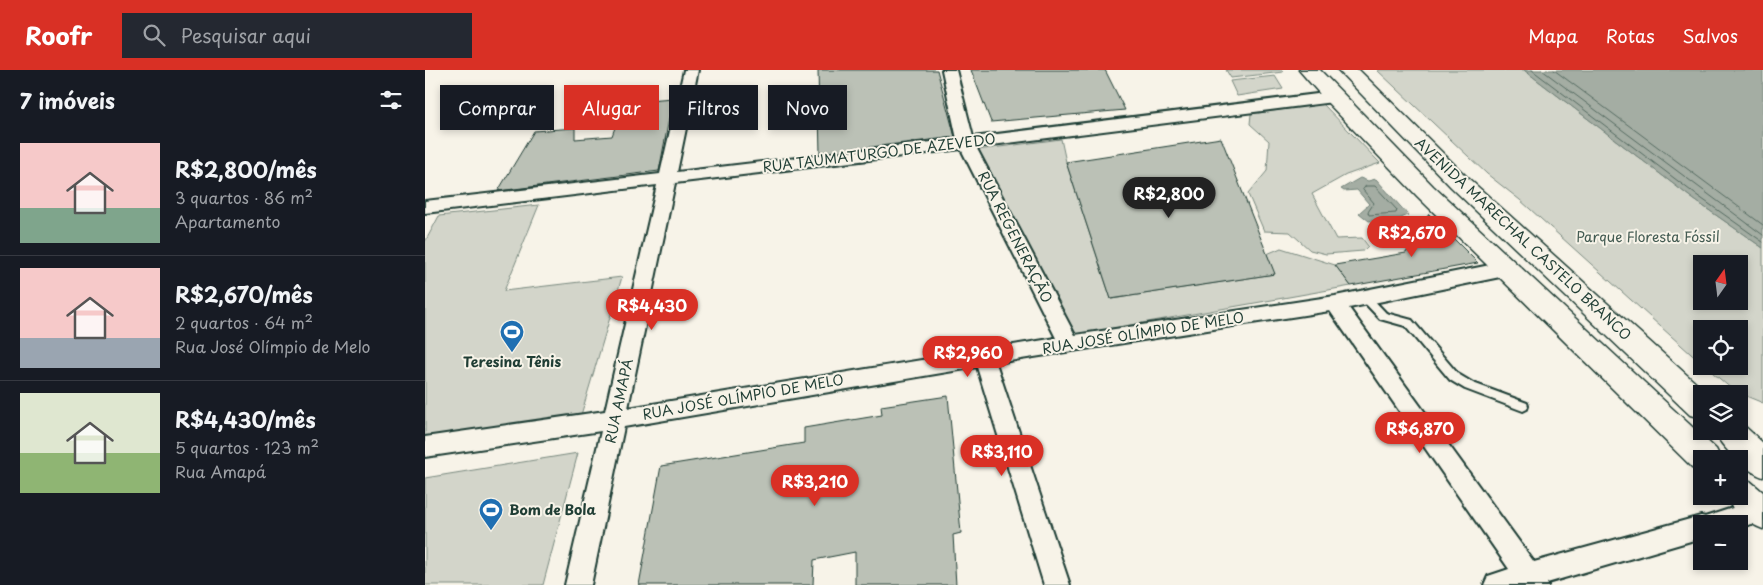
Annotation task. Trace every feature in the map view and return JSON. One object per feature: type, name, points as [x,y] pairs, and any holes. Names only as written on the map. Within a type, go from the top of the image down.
[{"type":"main road","points":[[1309,70],[1425,191],[1696,450]]},
{"type":"main road","name":"AVENIDA MARECHAL CASTELO BRANCO","points":[[1348,70],[1459,182],[1693,399]]},
{"type":"main road","points":[[1425,191],[1459,182]]},
{"type":"main road","points":[[1739,440],[1763,463]]},
{"type":"street","name":"RUA AMAPÁ","points":[[579,585],[691,70]]},
{"type":"street","name":"RUA REGENERAÇÃO","points":[[949,70],[966,143],[1070,345]]},
{"type":"street","name":"RUA TAUMATURGO DE AZEVEDO","points":[[425,207],[966,143],[1333,97]]},
{"type":"street","name":"RUA JOSÉ OLÍMPIO DE MELO","points":[[425,447],[615,419],[984,357],[1335,303],[1505,269]]},
{"type":"street","points":[[1335,303],[1533,581]]},
{"type":"street","points":[[984,357],[1057,585]]},
{"type":"street","points":[[1733,515],[1754,505]]},
{"type":"street","points":[[1497,585],[1533,581],[1693,530]]},
{"type":"lane","points":[[1365,297],[1383,316],[1408,323],[1454,376],[1469,386],[1523,406]]},
{"type":"green space","points":[[1226,70],[1282,70],[1283,72],[1231,78]]},
{"type":"green space","name":"Parque Floresta Fóssil","points":[[1377,70],[1524,70],[1693,199],[1763,248],[1763,403],[1748,397],[1748,385],[1727,385],[1715,375],[1748,375],[1748,320],[1693,320],[1693,356],[1520,200],[1487,174]]},
{"type":"green space","points":[[1275,76],[1283,89],[1237,96],[1230,81]]},
{"type":"green space","points":[[1323,104],[1380,163],[1346,175],[1312,194],[1336,239],[1362,238],[1368,246],[1363,251],[1326,254],[1310,250],[1290,232],[1264,231],[1248,194],[1267,171],[1269,141],[1250,124],[1251,114]]},
{"type":"green space","points":[[1061,139],[1066,162],[1111,299],[1274,274],[1267,254],[1281,248],[1335,265],[1351,286],[1074,335],[977,150]]},
{"type":"green space","name":"Teresina Tênis","points":[[539,205],[504,291],[622,277],[581,415],[425,437],[425,242],[439,216]]},
{"type":"green space","name":"Bom de Bola","points":[[578,453],[543,585],[425,585],[425,478]]},
{"type":"water","points":[[1524,70],[1763,70],[1763,248],[1693,199]]},
{"type":"water","points":[[1360,178],[1368,181],[1376,179],[1408,215],[1399,219],[1369,221],[1359,213],[1369,204],[1357,190],[1344,191],[1341,189]]},
{"type":"building","points":[[818,70],[937,70],[955,137],[820,153],[819,130],[847,130],[847,85],[818,85]]},
{"type":"building","points":[[971,70],[1105,70],[1125,110],[991,122]]},
{"type":"building","points":[[669,98],[669,119],[659,171],[498,191],[534,131],[575,130],[575,139],[612,136],[614,130],[659,130],[659,99]]},
{"type":"building","points":[[1221,138],[1275,274],[1111,299],[1066,162]]},
{"type":"building","points":[[1429,214],[1478,263],[1351,286],[1335,265],[1406,253]]},
{"type":"building","points":[[948,396],[961,533],[953,535],[956,585],[855,585],[855,552],[814,560],[813,585],[639,585],[661,466],[804,443],[804,428],[882,415],[881,406]]},
{"type":"place","name":"Teresina Tênis","points":[[512,353]]},
{"type":"place","name":"Bom de Bola","points":[[491,531]]}]
